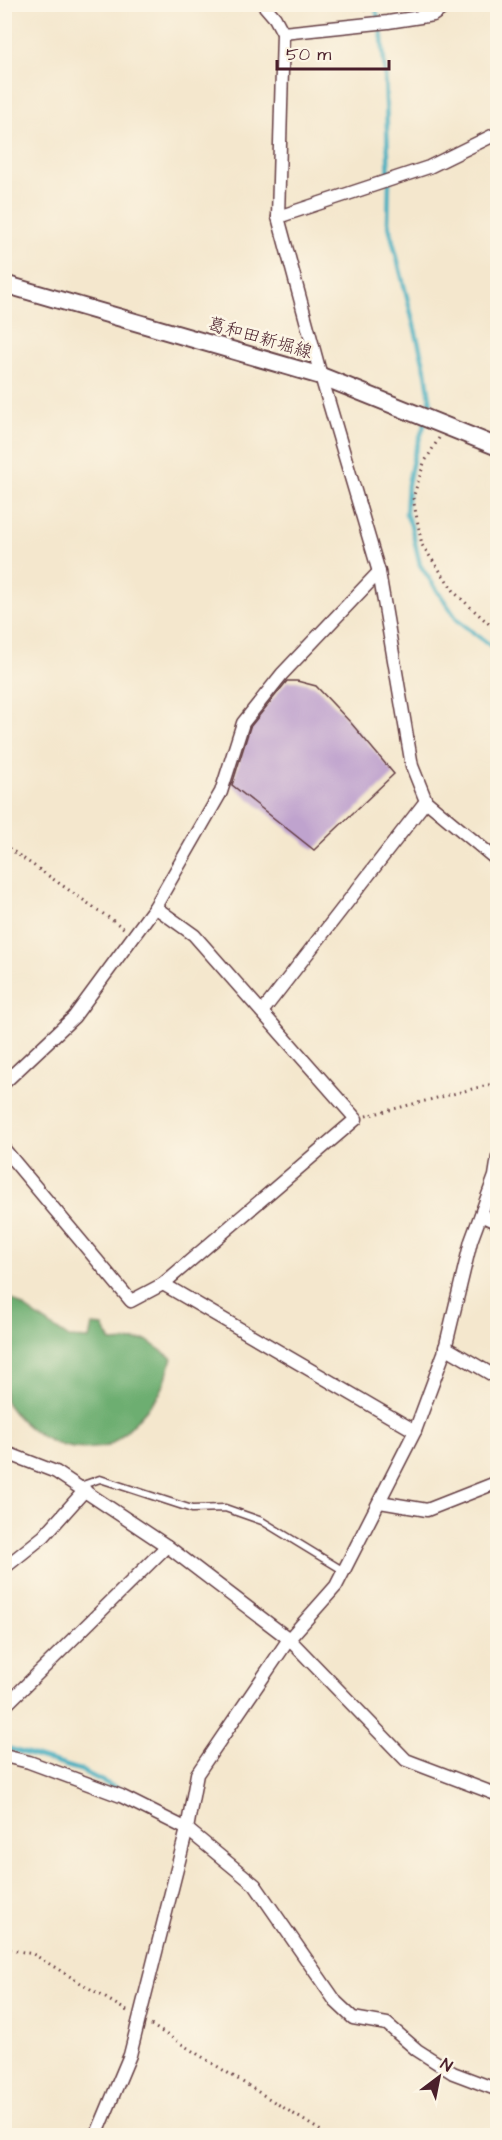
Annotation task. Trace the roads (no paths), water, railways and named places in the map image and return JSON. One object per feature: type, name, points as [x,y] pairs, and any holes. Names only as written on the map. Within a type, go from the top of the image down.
[{"type":"main road","name":"葛和田新堀線","points":[[4,284],[321,376],[498,447]]},
{"type":"street","points":[[263,4],[275,18],[283,33],[278,217],[321,376],[379,572],[412,766],[426,801],[498,861]]},
{"type":"street","points":[[283,33],[433,15],[449,4]]},
{"type":"street","points":[[278,217],[429,166],[498,133]]},
{"type":"street","points":[[4,1083],[74,1017],[155,907],[221,792],[243,723],[282,674],[379,572]]},
{"type":"street","points":[[262,1011],[426,801]]},
{"type":"street","points":[[4,1149],[131,1301],[164,1284],[356,1119],[194,935],[155,907]]},
{"type":"street","points":[[96,2136],[130,2055],[187,1828],[197,1774],[289,1639],[336,1586],[415,1431],[446,1347],[471,1241],[495,1176],[498,1157]]},
{"type":"street","points":[[481,1215],[498,1223]]},
{"type":"street","points":[[164,1284],[415,1431]]},
{"type":"street","points":[[446,1347],[498,1378]]},
{"type":"street","points":[[4,1452],[56,1472],[167,1545],[289,1639],[406,1760],[498,1794]]},
{"type":"street","points":[[380,1502],[427,1510],[498,1482]]},
{"type":"street","points":[[4,1568],[44,1536],[82,1488]]},
{"type":"street","points":[[4,1707],[167,1545]]},
{"type":"street","points":[[4,1756],[29,1762],[121,1796],[187,1828],[255,1885],[336,2002],[353,2018],[387,2024],[417,2050],[453,2073],[498,2090]]},
{"type":"lane","points":[[82,1488],[100,1479],[192,1509],[225,1508],[262,1521],[344,1571]]},
{"type":"waterway","points":[[375,4],[382,38],[385,73],[389,182],[388,222],[426,373],[431,405],[414,455],[408,484],[406,514],[411,525],[420,565],[458,621],[498,651]]},
{"type":"waterway","points":[[4,1747],[80,1770],[120,1790]]},
{"type":"waterway","points":[[168,1813],[179,1818]]}]
